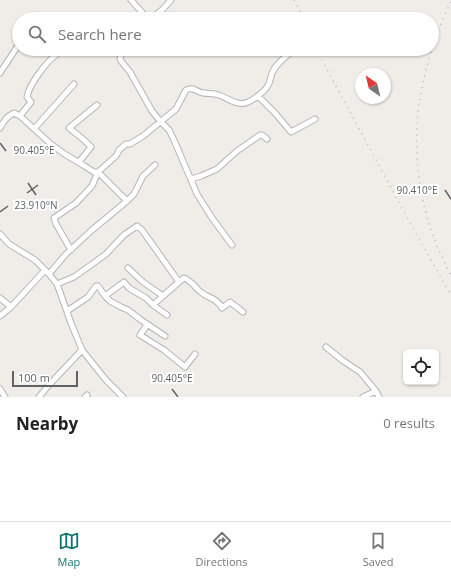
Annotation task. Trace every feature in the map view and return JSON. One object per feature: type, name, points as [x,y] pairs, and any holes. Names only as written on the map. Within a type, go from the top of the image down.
[{"type":"street","points":[[131,0],[142,12]]},
{"type":"street","points":[[159,12],[171,0]]},
{"type":"street","points":[[0,73],[12,55]]},
{"type":"street","points":[[20,116],[31,102],[27,97],[28,93],[46,65],[55,56]]},
{"type":"street","points":[[121,56],[121,61],[130,72],[148,105],[169,130],[197,194],[212,218],[232,245]]},
{"type":"street","points":[[71,250],[54,218],[76,203],[92,186],[98,172],[116,156],[122,147],[143,136],[176,109],[186,90],[189,88],[193,88],[202,93],[219,95],[239,104],[246,103],[258,96],[267,87],[275,67],[287,56]]},
{"type":"street","points":[[34,129],[74,84]]},
{"type":"street","points":[[258,96],[291,132],[315,119]]},
{"type":"street","points":[[79,162],[91,147],[69,128],[97,105]]},
{"type":"street","points":[[0,128],[10,115],[14,113],[20,116],[52,145],[94,172],[98,172],[127,201]]},
{"type":"street","points":[[191,179],[217,169],[260,135],[267,139]]},
{"type":"street","points":[[0,316],[92,230],[127,201],[134,194],[143,176],[155,165]]},
{"type":"street","points":[[57,284],[74,277],[95,262],[106,254],[124,235],[137,226],[142,230],[179,282]]},
{"type":"street","points":[[0,234],[8,244],[35,260],[57,284],[82,350],[122,397]]},
{"type":"street","points":[[128,268],[143,282],[162,296]]},
{"type":"street","points":[[153,304],[184,278],[189,280],[201,293],[215,300],[222,308],[230,302],[243,312]]},
{"type":"street","points":[[105,296],[124,282],[129,288],[146,298],[167,315]]},
{"type":"street","points":[[67,311],[88,297],[97,285],[105,296],[113,303],[128,310],[147,325],[165,336]]},
{"type":"street","points":[[0,298],[11,307]]},
{"type":"street","points":[[147,325],[140,335],[164,350],[185,367],[195,354]]},
{"type":"street","points":[[326,347],[360,372],[380,397]]},
{"type":"street","points":[[39,397],[82,350]]},
{"type":"street","points":[[0,389],[4,397]]},
{"type":"street","points":[[363,397],[376,391]]},
{"type":"railway","points":[[294,0],[300,12]]},
{"type":"railway","points":[[439,28],[451,2]]},
{"type":"railway","points":[[320,56],[451,295]]},
{"type":"railway","points":[[430,56],[418,110],[418,169],[426,214],[438,247],[451,276]]}]
